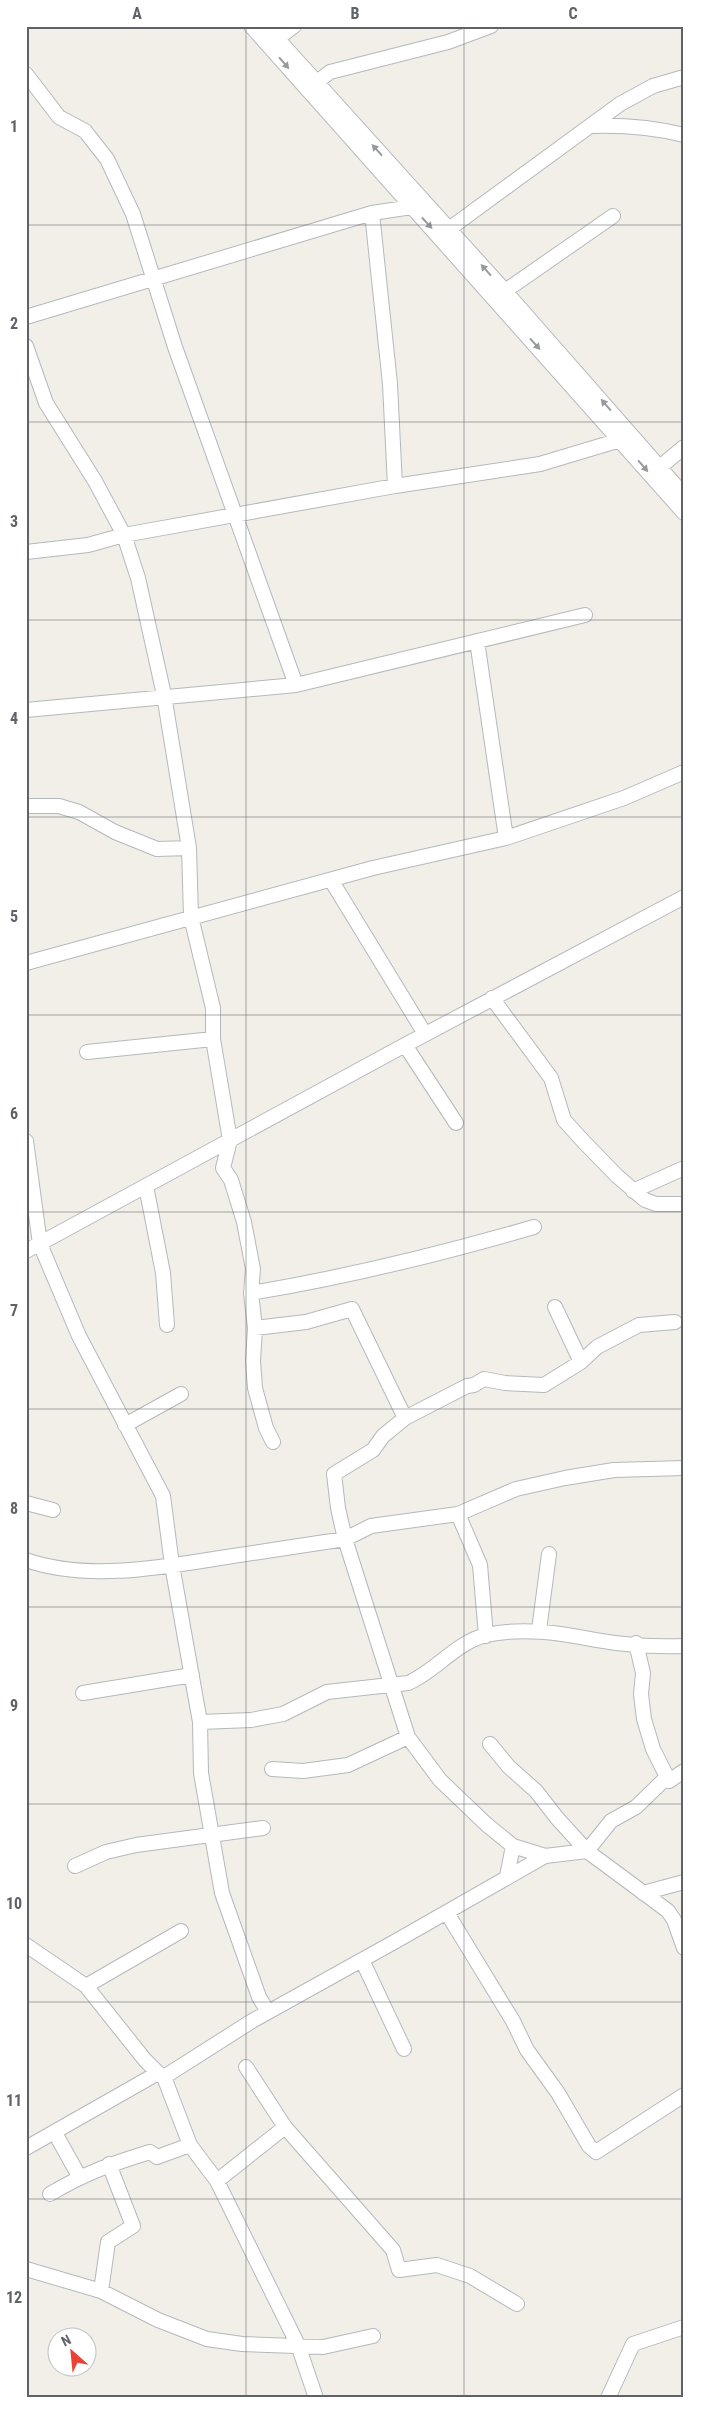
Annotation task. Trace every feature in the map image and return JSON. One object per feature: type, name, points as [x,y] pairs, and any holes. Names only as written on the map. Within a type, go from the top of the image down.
[{"type":"street","points":[[251,26],[684,513]]},
{"type":"street","points":[[266,26],[450,229],[684,494]]},
{"type":"street","points":[[277,40],[294,26]]},
{"type":"street","points":[[317,82],[330,72],[448,42],[491,26]]},
{"type":"street","points":[[26,74],[59,117],[86,131],[107,159],[133,214],[176,347],[296,685]]},
{"type":"street","points":[[450,229],[620,104],[653,86],[684,77]]},
{"type":"street","points":[[591,126],[620,125],[651,128],[684,135]]},
{"type":"street","points":[[386,209],[394,187]]},
{"type":"street","points":[[26,317],[386,209],[412,207]]},
{"type":"street","points":[[372,213],[390,384],[395,486]]},
{"type":"street","points":[[505,291],[613,216]]},
{"type":"street","points":[[26,346],[46,403],[95,481],[124,535],[138,578],[164,695],[189,848],[191,917],[213,1008],[213,1039],[230,1140],[223,1168],[231,1180],[244,1222],[253,1269],[250,1293],[256,1328],[253,1361],[255,1388],[266,1428],[273,1442]]},
{"type":"street","points":[[26,552],[88,544],[124,535],[395,486],[540,464],[620,440]]},
{"type":"street","points":[[660,467],[684,447]]},
{"type":"street","points":[[26,710],[164,695],[296,685],[585,615]]},
{"type":"street","points":[[477,641],[506,838]]},
{"type":"street","points":[[26,963],[415,857],[506,838],[624,798],[684,772]]},
{"type":"street","points":[[26,806],[59,806],[79,812],[115,832],[157,850],[189,848]]},
{"type":"street","points":[[330,880],[425,1034]]},
{"type":"street","points":[[26,1252],[425,1034],[684,898]]},
{"type":"street","points":[[492,998],[550,1078],[564,1120],[633,1191],[656,1204],[684,1204]]},
{"type":"street","points":[[87,1052],[213,1039]]},
{"type":"street","points":[[405,1045],[456,1123]]},
{"type":"street","points":[[26,1143],[40,1244],[79,1336],[124,1426],[163,1496],[172,1565],[200,1722],[201,1774],[222,1893],[259,1997],[268,2012]]},
{"type":"street","points":[[633,1191],[684,1168]]},
{"type":"street","points":[[146,1186],[163,1274],[167,1325]]},
{"type":"street","points":[[250,1293],[318,1282],[420,1258],[534,1227]]},
{"type":"street","points":[[555,1307],[581,1362]]},
{"type":"street","points":[[256,1328],[306,1322],[352,1309],[405,1418]]},
{"type":"street","points":[[545,1856],[514,1846],[440,1780],[408,1737],[401,1712],[389,1684],[345,1538],[338,1508],[334,1474],[373,1450],[383,1436],[405,1418],[484,1379],[505,1383],[544,1385],[581,1362],[597,1347],[639,1325],[675,1322]]},
{"type":"street","points":[[124,1426],[181,1394]]},
{"type":"street","points":[[26,1560],[49,1568],[106,1571],[172,1565],[345,1538],[371,1526],[458,1514],[516,1489],[565,1478],[614,1470],[684,1468]]},
{"type":"street","points":[[26,1503],[53,1510]]},
{"type":"street","points":[[458,1514],[480,1565],[486,1636]]},
{"type":"street","points":[[539,1630],[549,1554]]},
{"type":"street","points":[[200,1722],[251,1720],[283,1714],[327,1692],[408,1683],[419,1678],[448,1654],[486,1636],[539,1630],[598,1640],[652,1646],[684,1646]]},
{"type":"street","points":[[636,1643],[643,1673],[641,1694],[644,1719],[653,1749],[669,1780],[684,1771]]},
{"type":"street","points":[[83,1693],[192,1675]]},
{"type":"street","points":[[272,1769],[303,1771],[348,1765],[408,1737]]},
{"type":"street","points":[[490,1744],[509,1767],[536,1791],[587,1851],[668,1910],[674,1920],[684,1948]]},
{"type":"street","points":[[26,2148],[161,2075],[252,2021],[446,1913],[507,1876],[545,1856],[587,1851],[611,1821],[636,1807],[667,1777]]},
{"type":"street","points":[[75,1866],[106,1852],[136,1845],[264,1828]]},
{"type":"street","points":[[507,1876],[514,1846]]},
{"type":"street","points":[[643,1893],[684,1882]]},
{"type":"street","points":[[446,1913],[513,2021],[527,2050],[558,2093],[589,2146],[596,2152],[684,2095]]},
{"type":"street","points":[[86,1986],[180,1931]]},
{"type":"street","points":[[26,1945],[86,1986],[145,2060],[161,2075],[190,2145],[216,2181],[298,2345],[316,2398]]},
{"type":"street","points":[[362,1960],[404,2049]]},
{"type":"street","points":[[252,2021],[259,1997]]},
{"type":"street","points":[[246,2066],[285,2127],[393,2250],[398,2270],[437,2265],[470,2276],[517,2304]]},
{"type":"street","points":[[216,2181],[285,2127]]},
{"type":"street","points":[[55,2132],[79,2176]]},
{"type":"street","points":[[50,2194],[79,2176],[109,2164],[150,2152],[157,2157],[190,2145]]},
{"type":"street","points":[[101,2291],[108,2242],[133,2226],[109,2164]]},
{"type":"street","points":[[26,2268],[101,2291],[158,2320],[207,2339],[242,2344],[323,2347],[373,2336]]},
{"type":"street","points":[[608,2398],[633,2344],[684,2327]]}]
